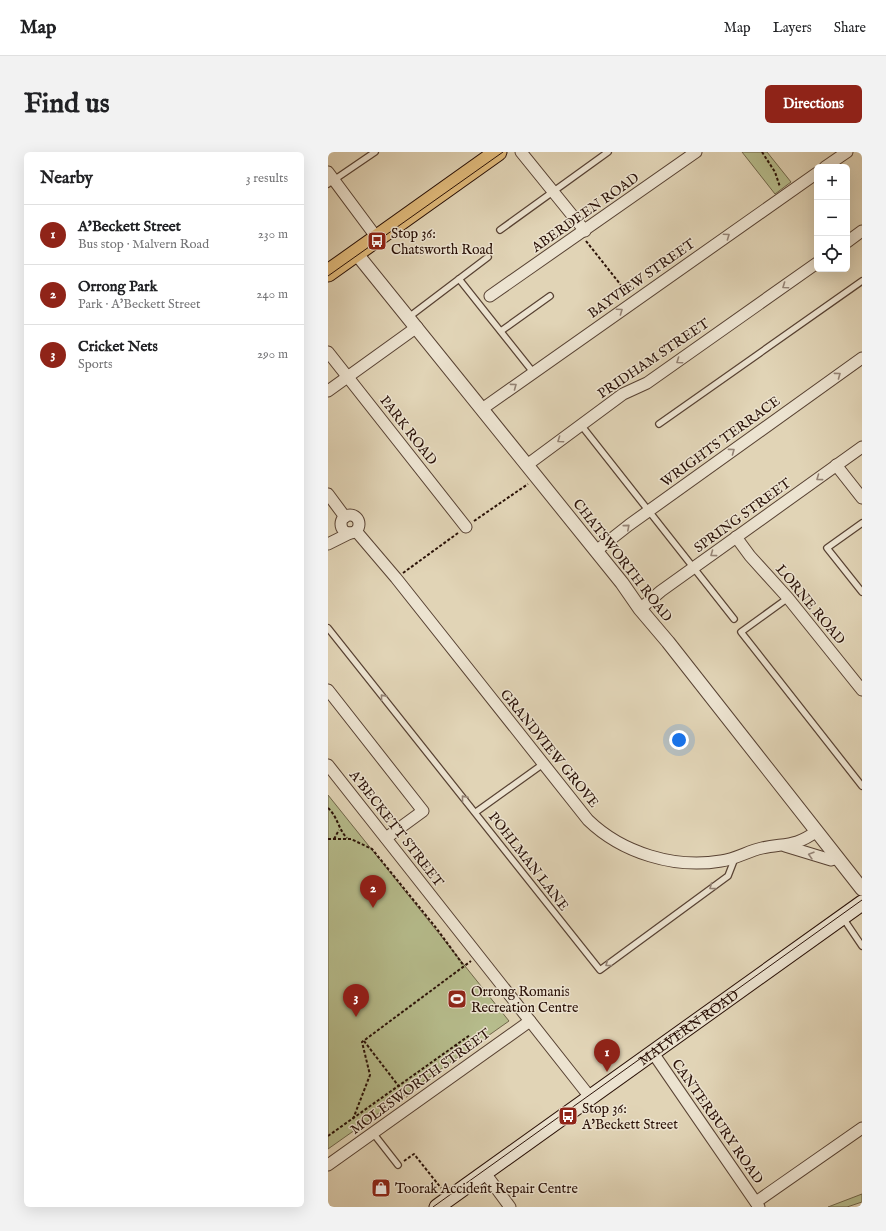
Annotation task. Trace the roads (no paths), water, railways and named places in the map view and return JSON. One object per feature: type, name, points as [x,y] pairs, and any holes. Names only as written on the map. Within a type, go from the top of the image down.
[{"type":"main road","points":[[328,273],[498,152]]},
{"type":"main road","name":"MALVERN ROAD","points":[[437,1207],[862,903]]},
{"type":"street","points":[[521,152],[586,234]]},
{"type":"street","name":"ABERDEEN ROAD","points":[[490,296],[586,234],[696,152]]},
{"type":"street","points":[[829,164],[847,152]]},
{"type":"street","name":"BAYVIEW STREET","points":[[482,409],[814,175]]},
{"type":"street","points":[[330,179],[377,238]]},
{"type":"street","points":[[850,240],[862,231]]},
{"type":"street","name":"CHATSWORTH ROAD","points":[[356,253],[596,550],[640,609],[862,889]]},
{"type":"street","name":"PRIDHAM STREET","points":[[527,465],[623,394],[647,384],[814,265]]},
{"type":"street","points":[[328,391],[413,322]]},
{"type":"street","name":"PARK ROAD","points":[[328,352],[466,527]]},
{"type":"street","name":"WRIGHTS TERRACE","points":[[596,550],[648,510],[862,358]]},
{"type":"street","name":"SPRING STREET","points":[[640,609],[693,568],[862,447]]},
{"type":"street","points":[[836,465],[862,498]]},
{"type":"street","name":"GRANDVIEW GROVE","points":[[328,494],[348,526],[396,578],[588,820],[616,842],[648,855],[679,862],[711,863],[735,858],[760,848],[785,846],[803,840],[816,831]]},
{"type":"street","points":[[328,544],[348,526]]},
{"type":"street","name":"LORNE ROAD","points":[[736,537],[750,556],[788,598],[862,690]]},
{"type":"street","points":[[328,690],[423,811],[386,838]]},
{"type":"street","name":"A'BECKETT STREET","points":[[328,765],[590,1097]]},
{"type":"street","name":"GRANDVIEW GROVE","points":[[785,846],[831,860],[838,858]]},
{"type":"street","name":"MOLESWORTH STREET","points":[[328,1165],[530,1021]]},
{"type":"street","name":"CANTERBURY ROAD","points":[[653,1053],[758,1204]]},
{"type":"street","points":[[758,1204],[862,1128]]},
{"type":"street","points":[[485,1173],[510,1207]]},
{"type":"lane","points":[[330,179],[375,152]]},
{"type":"lane","points":[[500,230],[608,152]]},
{"type":"lane","points":[[413,322],[459,279],[488,257]]},
{"type":"lane","points":[[459,279],[533,372]]},
{"type":"lane","points":[[659,424],[862,281]]},
{"type":"lane","points":[[500,331],[550,296]]},
{"type":"lane","points":[[581,425],[734,619]]},
{"type":"lane","points":[[862,523],[827,548],[862,592]]},
{"type":"lane","points":[[788,598],[741,632],[862,786]]},
{"type":"lane","name":"POHLMAN LANE","points":[[328,628],[476,812],[600,970],[728,876],[735,858]]},
{"type":"lane","points":[[476,812],[543,764]]},
{"type":"lane","points":[[842,917],[862,946]]},
{"type":"lane","points":[[373,1133],[398,1165]]},
{"type":"tram line","points":[[328,276],[503,152]]},
{"type":"tram line","points":[[433,1207],[862,900]]},
{"type":"place","name":"Stop 36: Chatsworth Road","points":[[377,241]]},
{"type":"place","name":"Orrong Park","points":[[373,908]]},
{"type":"place","name":"Orrong Romanis Recreation Centre","points":[[457,999]]},
{"type":"place","name":"Cricket Nets","points":[[356,1017]]},
{"type":"place","name":"A'Beckett Street","points":[[607,1072]]},
{"type":"place","name":"Stop 36: A'Beckett Street","points":[[568,1116]]},
{"type":"place","name":"Toorak Accident Repair Centre","points":[[381,1188]]}]
